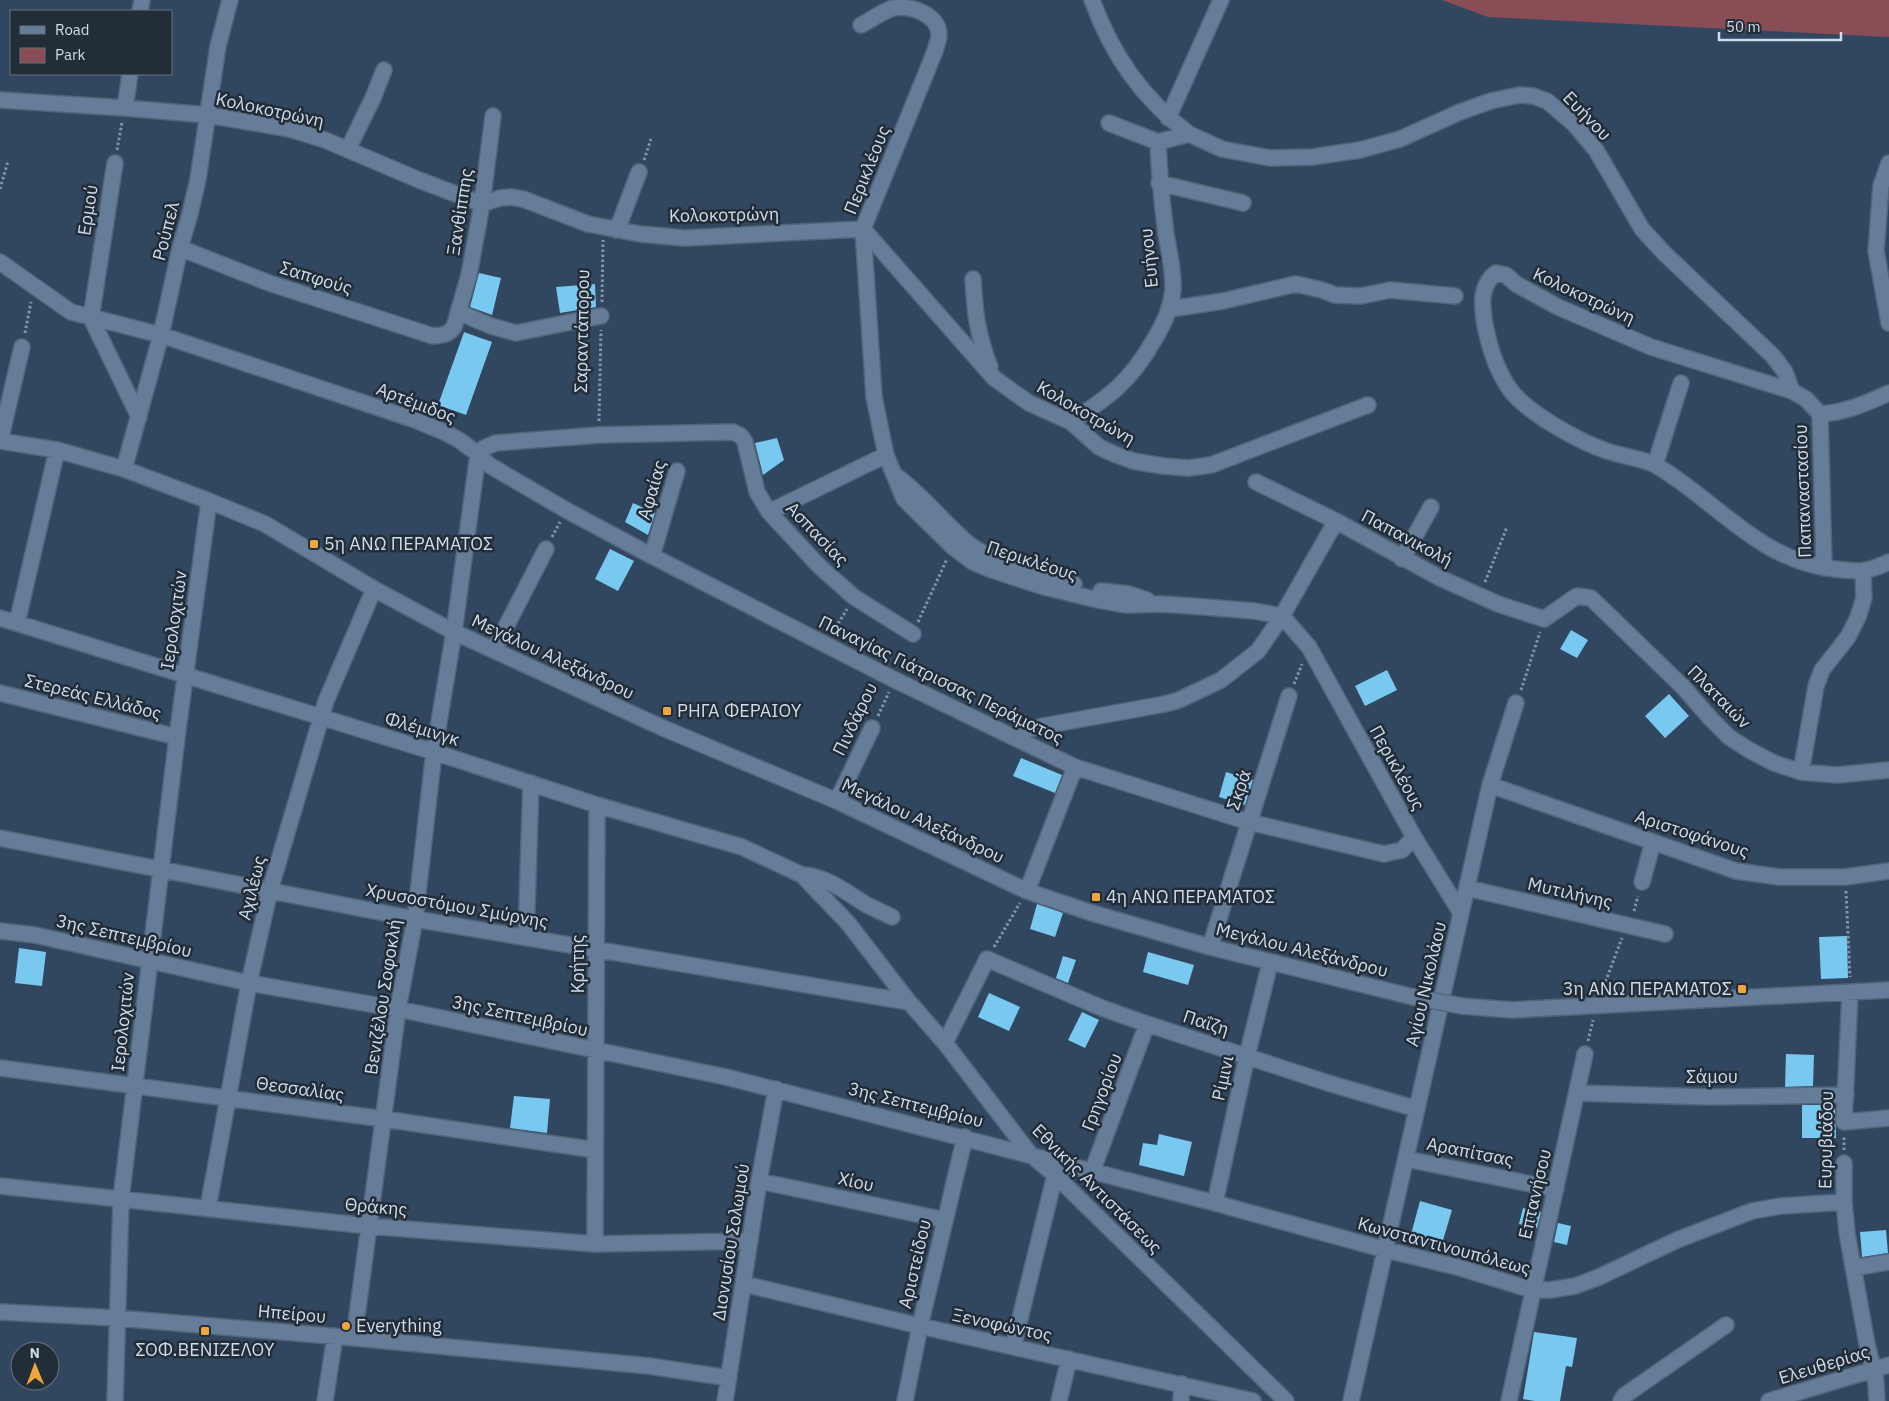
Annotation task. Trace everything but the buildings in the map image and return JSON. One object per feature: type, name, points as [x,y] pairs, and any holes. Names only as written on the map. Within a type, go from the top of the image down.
[{"type":"street","name":"Ρούπελ","points":[[124,470],[161,335],[180,248],[196,188],[218,46],[230,0]]},
{"type":"street","name":"Ευήνου","points":[[1092,0],[1106,37],[1138,86],[1168,118],[1189,134],[1222,149],[1270,158],[1312,157],[1360,150],[1400,139],[1460,112],[1491,101],[1519,95],[1533,96],[1547,101],[1573,123],[1596,150],[1642,229],[1664,253],[1773,356],[1785,372],[1792,391]]},
{"type":"street","points":[[1168,118],[1221,0]]},
{"type":"street","name":"Περικλέους","points":[[861,25],[891,9],[906,7],[923,12],[935,24],[939,34],[936,51],[863,229],[874,397],[886,455],[904,499],[952,547],[973,562],[989,569],[1044,586],[1126,605],[1160,604],[1254,611],[1282,616],[1309,648],[1414,837],[1461,913]]},
{"type":"street","points":[[348,149],[373,98],[384,70]]},
{"type":"street","points":[[125,108],[130,75]]},
{"type":"street","name":"Κολοκοτρώνη","points":[[0,100],[208,115],[307,134],[482,204],[511,196],[588,224],[610,229],[685,238],[863,229],[994,378],[1029,403],[1071,422],[1100,447],[1134,461],[1189,468],[1211,465],[1368,405]]},
{"type":"street","name":"Ξανθίππης","points":[[444,335],[449,333],[454,327],[469,275],[482,204],[493,116]]},
{"type":"street","points":[[1108,123],[1158,142],[1189,134]]},
{"type":"street","name":"Ευήνου","points":[[1071,422],[1107,398],[1126,381],[1141,363],[1170,309],[1173,288],[1159,183],[1158,142]]},
{"type":"street","name":"Ερμού","points":[[91,318],[114,163]]},
{"type":"street","points":[[1889,163],[1881,186],[1876,251],[1889,323]]},
{"type":"street","points":[[610,229],[639,172]]},
{"type":"street","points":[[1159,183],[1243,203]]},
{"type":"street","name":"Σαπφούς","points":[[180,248],[269,283],[434,336],[444,335]]},
{"type":"street","name":"Αρτέμιδος","points":[[0,262],[72,312],[161,335],[415,420],[444,432],[478,454]]},
{"type":"street","name":"Κολοκοτρώνη","points":[[1792,391],[1651,347],[1558,307],[1516,284],[1506,275],[1496,273],[1490,278],[1482,299],[1487,336],[1510,389],[1531,409],[1550,423],[1578,439],[1605,451],[1655,465],[1760,542],[1782,554],[1824,568],[1863,572],[1889,562]]},
{"type":"street","points":[[973,279],[975,319],[980,341],[994,378]]},
{"type":"street","points":[[1170,309],[1224,301],[1296,284],[1335,295],[1361,296],[1390,290],[1455,296]]},
{"type":"street","points":[[458,312],[491,326],[516,332],[602,316]]},
{"type":"street","points":[[91,318],[139,417]]},
{"type":"street","points":[[0,441],[22,347]]},
{"type":"street","points":[[1655,465],[1681,383]]},
{"type":"street","points":[[1792,391],[1806,399],[1820,414],[1848,409],[1889,393]]},
{"type":"street","name":"Παπαναστασίου","points":[[1820,414],[1824,568]]},
{"type":"street","name":"Ασπασίας","points":[[599,435],[733,432],[741,436],[745,442],[757,492],[769,512],[819,566],[854,597],[912,634]]},
{"type":"street","points":[[478,454],[484,448],[496,443],[599,435]]},
{"type":"street","name":"Μεγάλου Αλεξάνδρου","points":[[0,441],[57,450],[124,470],[209,500],[265,524],[374,589],[454,632],[662,728],[837,801],[1027,891],[1210,947],[1413,997],[1462,1006],[1512,1010],[1889,990]]},
{"type":"street","points":[[17,623],[57,450]]},
{"type":"street","name":"Παναγίας Γιάτρισσας Περάματος","points":[[478,454],[489,465],[566,510],[652,556],[894,680],[1075,767],[1249,822],[1384,854],[1402,850],[1414,837]]},
{"type":"street","name":"Βενιζέλου Σοφοκλή","points":[[354,1338],[398,1009],[415,919],[434,752],[454,632],[478,454]]},
{"type":"street","points":[[769,512],[886,455]]},
{"type":"street","name":"Αφαίας","points":[[652,556],[677,471]]},
{"type":"street","points":[[894,474],[908,484],[966,542],[995,558],[1067,582],[1104,592],[1130,594],[1160,604]]},
{"type":"street","name":"Παπανικολή","points":[[1256,482],[1336,521],[1402,559],[1498,604],[1544,619]]},
{"type":"street","name":"Ιερολοχιτών","points":[[115,1401],[121,1199],[160,871],[209,500]]},
{"type":"street","points":[[1402,559],[1431,507]]},
{"type":"street","points":[[1015,738],[1026,730],[1043,726],[1179,700],[1221,680],[1258,651],[1282,616],[1336,521]]},
{"type":"street","points":[[494,650],[546,549]]},
{"type":"street","points":[[1801,772],[1816,686],[1822,670],[1848,637],[1858,617],[1864,598],[1863,572]]},
{"type":"street","name":"Αχιλέως","points":[[208,1208],[249,983],[270,890],[326,701],[374,589]]},
{"type":"street","name":"Πλαταιών","points":[[1544,619],[1577,596],[1591,598],[1683,687],[1729,738],[1774,764],[1801,772],[1837,776],[1889,770]]},
{"type":"street","name":"Φλέμινγκ","points":[[0,618],[434,752],[597,805],[742,847],[802,875],[823,895]]},
{"type":"street","name":"Στερεάς Ελλάδος","points":[[0,693],[177,738]]},
{"type":"street","name":"Σκρά","points":[[1210,947],[1289,696]]},
{"type":"street","name":"Αγίου Νικολάου","points":[[1351,1401],[1490,785],[1516,703]]},
{"type":"street","name":"Πινδάρου","points":[[837,801],[872,728]]},
{"type":"street","points":[[1027,891],[1075,767]]},
{"type":"street","points":[[526,937],[531,783]]},
{"type":"street","name":"Αριστοφάνους","points":[[1490,785],[1736,871],[1780,877],[1845,877],[1889,871]]},
{"type":"street","name":"Κρήτης","points":[[595,1244],[597,805]]},
{"type":"street","name":"Χρυσοστόμου Σμύρνης","points":[[0,838],[160,871],[270,890],[415,919],[909,1002]]},
{"type":"street","points":[[1642,882],[1653,842]]},
{"type":"street","points":[[802,875],[814,876],[828,881],[869,906],[892,917]]},
{"type":"street","name":"Μυτιλήνης","points":[[1466,888],[1665,934]]},
{"type":"street","name":"Εθνικής Αντιστάσεως","points":[[823,895],[848,922],[909,1002],[945,1043],[1030,1154],[1055,1175],[1286,1401]]},
{"type":"street","name":"3ης Σεπτεμβρίου","points":[[0,931],[35,935],[249,983],[398,1009],[726,1077],[1030,1154]]},
{"type":"street","points":[[945,1043],[987,959]]},
{"type":"street","name":"Παΐζη","points":[[987,959],[1102,1008],[1147,1024],[1417,1109]]},
{"type":"street","name":"Ρίμινι","points":[[1215,1203],[1247,1056],[1270,963]]},
{"type":"street","name":"Ευρυβιάδου","points":[[1844,1122],[1850,993]]},
{"type":"street","name":"Γρηγορίου","points":[[1092,1172],[1147,1024]]},
{"type":"street","name":"Επτανήσου","points":[[1509,1401],[1585,1054]]},
{"type":"street","name":"Θεσσαλίας","points":[[0,1068],[384,1119],[595,1150]]},
{"type":"street","name":"Διονυσίου Σολωμού","points":[[727,1401],[759,1181],[776,1089]]},
{"type":"street","name":"Σάμου","points":[[1577,1094],[1710,1097],[1846,1095]]},
{"type":"street","points":[[1844,1122],[1889,1118]]},
{"type":"street","name":"Αριστείδου","points":[[905,1401],[920,1326],[965,1137]]},
{"type":"street","name":"Κωνσταντινουπόλεως","points":[[1030,1154],[1386,1250],[1457,1267],[1532,1290],[1550,1290],[1575,1286],[1599,1277],[1677,1240],[1752,1211],[1781,1206],[1844,1202]]},
{"type":"street","name":"Αραπίτσας","points":[[1406,1158],[1556,1189]]},
{"type":"street","name":"Ευρυβιάδου","points":[[1844,1164],[1844,1202],[1853,1268],[1867,1344],[1882,1367],[1877,1401]]},
{"type":"street","points":[[1013,1347],[1055,1175]]},
{"type":"street","name":"Χίου","points":[[759,1181],[946,1220]]},
{"type":"street","name":"Θράκης","points":[[0,1186],[368,1226],[595,1244],[750,1241]]},
{"type":"street","points":[[1853,1268],[1889,1262]]},
{"type":"street","name":"Ξενοφώντος","points":[[744,1284],[920,1326],[1253,1401]]},
{"type":"street","name":"Ηπείρου","points":[[0,1312],[117,1318],[334,1336],[649,1366],[729,1378]]},
{"type":"street","points":[[1620,1401],[1624,1396],[1726,1325]]},
{"type":"street","points":[[325,1401],[334,1336]]},
{"type":"street","points":[[1059,1401],[1070,1359]]},
{"type":"street","name":"Ελευθερίας","points":[[1769,1401],[1882,1367]]},
{"type":"street","points":[[1181,1401],[1182,1384]]},
{"type":"path","name":"Ερμού","points":[[114,163],[125,108]]},
{"type":"path","points":[[639,172],[651,139]]},
{"type":"path","points":[[0,189],[8,161]]},
{"type":"path","name":"Σαραντάπορου","points":[[599,435],[602,316],[610,229]]},
{"type":"path","points":[[22,347],[34,287]]},
{"type":"path","points":[[546,549],[566,510]]},
{"type":"path","points":[[1480,596],[1506,527]]},
{"type":"path","points":[[912,634],[952,547]]},
{"type":"path","points":[[825,645],[854,597]]},
{"type":"path","points":[[1516,703],[1544,619]]},
{"type":"path","points":[[1289,696],[1309,648]]},
{"type":"path","name":"Πινδάρου","points":[[872,728],[894,680]]},
{"type":"path","points":[[1845,877],[1850,993]]},
{"type":"path","points":[[1630,926],[1642,882]]},
{"type":"path","points":[[987,959],[1027,891]]},
{"type":"path","name":"Ευρυβιάδου","points":[[1844,1122],[1844,1164]]},
{"type":"green space","points":[[1442,0],[1889,0],[1889,37],[1488,17]]},
{"type":"place","name":"5η ΑΝΩ ΠΕΡΑΜΑΤΟΣ","points":[[314,544]]},
{"type":"place","name":"ΡΗΓΑ ΦΕΡΑΙΟΥ","points":[[667,711]]},
{"type":"place","name":"4η ΑΝΩ ΠΕΡΑΜΑΤΟΣ","points":[[1096,897]]},
{"type":"place","name":"3η ΑΝΩ ΠΕΡΑΜΑΤΟΣ","points":[[1742,989]]},
{"type":"place","name":"Everything","points":[[346,1326]]},
{"type":"place","name":"ΣΟΦ.ΒΕΝΙΖΕΛΟΥ","points":[[205,1331]]}]
